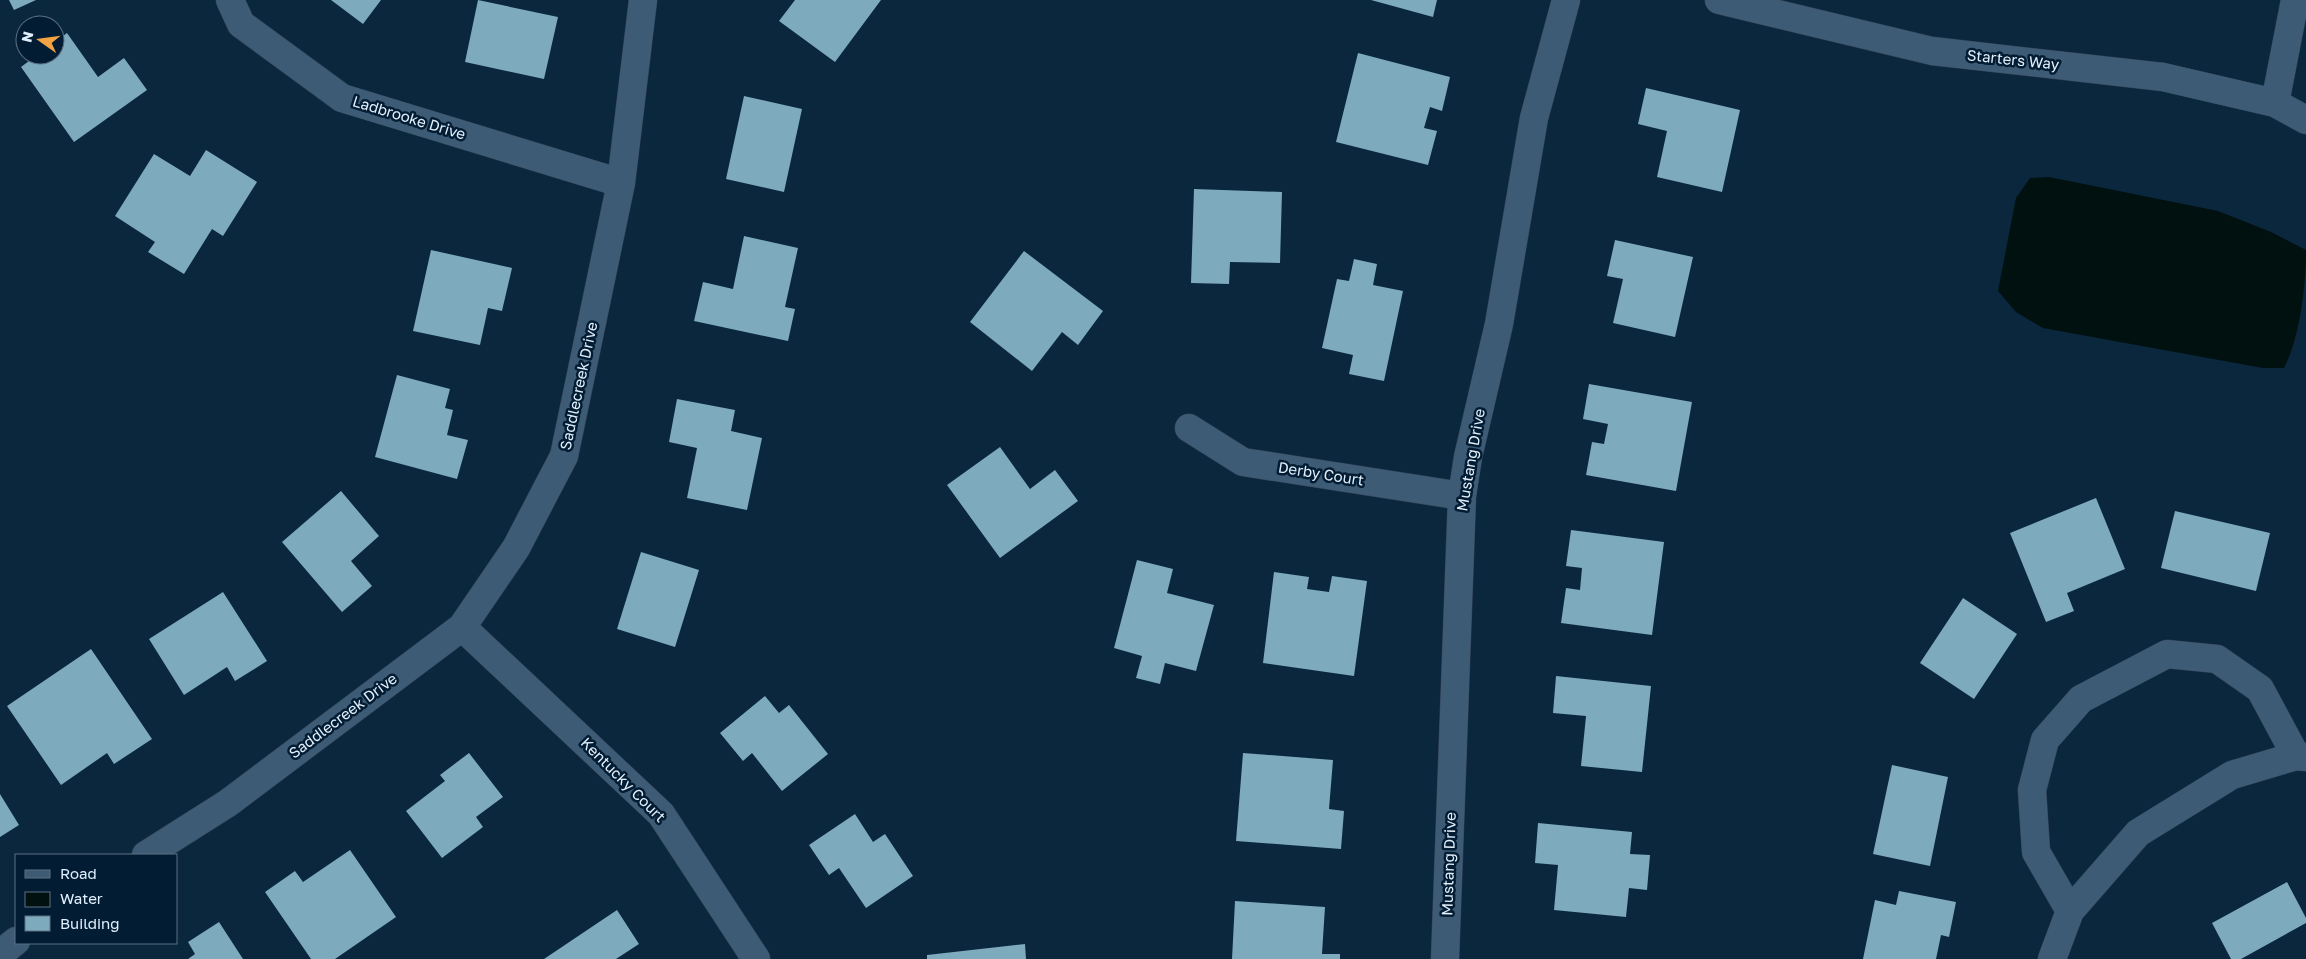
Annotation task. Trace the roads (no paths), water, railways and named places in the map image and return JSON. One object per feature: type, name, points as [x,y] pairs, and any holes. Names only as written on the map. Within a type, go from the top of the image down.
[{"type":"street","name":"Ladbrooke Drive","points":[[230,0],[241,24],[342,98],[621,183]]},
{"type":"street","name":"Saddlecreek Drive","points":[[148,854],[228,803],[462,627],[516,548],[564,456],[621,183],[643,0]]},
{"type":"street","name":"Mustang Drive","points":[[1445,959],[1462,496],[1499,324],[1534,118],[1566,0]]},
{"type":"street","name":"Starters Way","points":[[1719,0],[1932,51],[2163,77],[2276,103],[2306,120]]},
{"type":"street","points":[[2276,103],[2295,0]]},
{"type":"street","name":"Derby Court","points":[[1189,428],[1243,462],[1462,496]]},
{"type":"street","name":"Kentucky Court","points":[[462,627],[661,814],[756,959]]},
{"type":"street","points":[[2052,959],[2070,911],[2138,834],[2232,775],[2301,757],[2260,689],[2217,659],[2167,654],[2081,700],[2045,740],[2032,790],[2036,852],[2070,911]]},
{"type":"street","points":[[0,954],[15,942]]},
{"type":"water","points":[[2049,177],[2218,211],[2271,232],[2306,250],[2301,311],[2290,355],[2284,368],[2263,368],[2043,328],[2016,312],[1998,291],[2016,198],[2030,178]]}]
